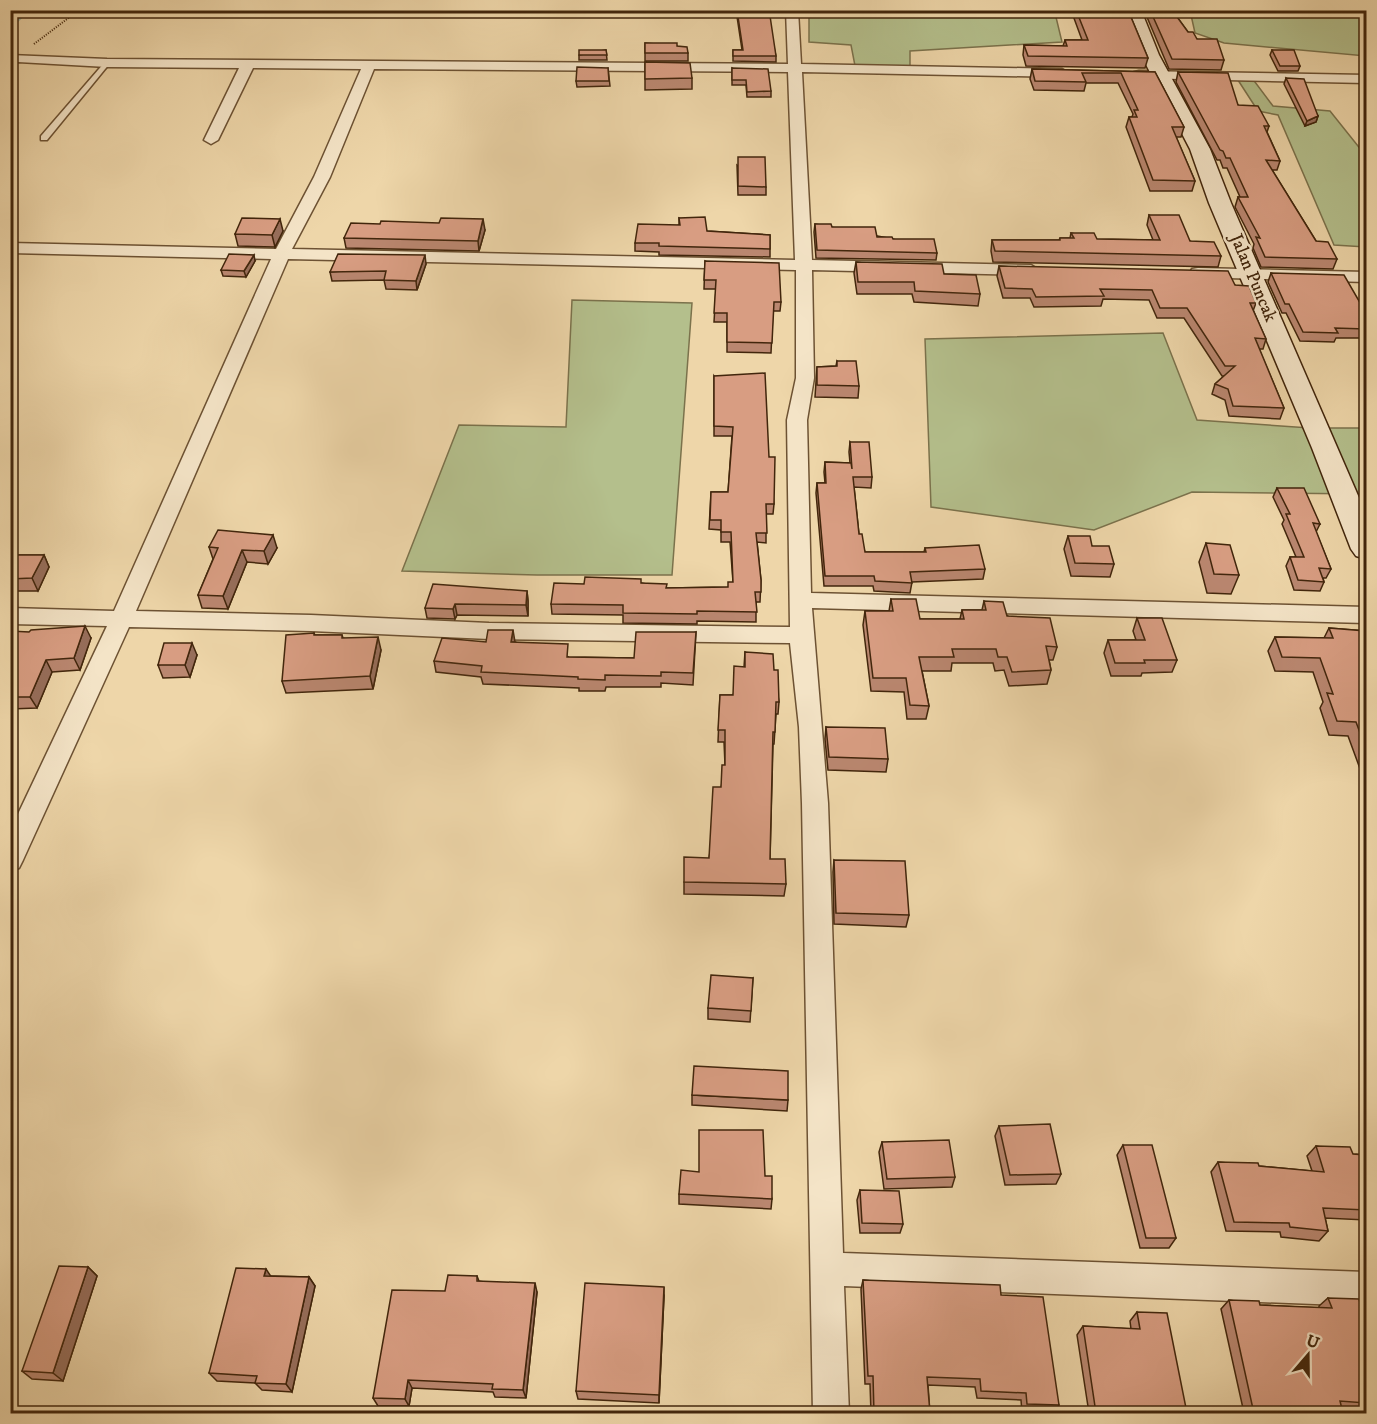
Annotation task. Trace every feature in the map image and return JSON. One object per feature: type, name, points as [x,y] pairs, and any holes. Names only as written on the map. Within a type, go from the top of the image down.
[{"type":"street","points":[[792,10],[804,265],[805,378],[798,420],[801,635],[812,727],[815,803],[831,1413]]},
{"type":"street","name":"Jalan Puncak","points":[[1132,10],[1161,76],[1195,136],[1366,549]]},
{"type":"street","points":[[13,60],[369,66],[795,68],[1078,74]]},
{"type":"street","points":[[211,140],[249,64]]},
{"type":"street","points":[[10,860],[122,618],[282,253],[322,177],[369,66]]},
{"type":"street","points":[[1125,75],[1366,80]]},
{"type":"street","points":[[10,248],[1043,270]]},
{"type":"street","points":[[1182,272],[1366,277]]},
{"type":"street","points":[[801,600],[1366,615]]},
{"type":"street","points":[[10,616],[311,623],[489,631],[801,635]]},
{"type":"street","points":[[829,1269],[1366,1289]]},
{"type":"lane","points":[[44,138],[107,63]]},
{"type":"path","points":[[13,60],[79,10]]},
{"type":"green space","points":[[1225,10],[1366,11],[1366,56],[1224,43],[1195,33],[1191,15]]},
{"type":"green space","points":[[809,11],[1046,11],[1055,13],[1062,42],[910,51],[910,70],[856,71],[851,45],[809,42]]},
{"type":"green space","points":[[1236,77],[1252,78],[1273,106],[1330,111],[1366,156],[1366,247],[1334,245],[1278,115],[1258,111]]},
{"type":"green space","points":[[572,300],[692,303],[672,575],[537,575],[402,571],[459,425],[566,427]]},
{"type":"green space","points":[[1163,333],[1197,420],[1310,428],[1366,428],[1366,494],[1192,492],[1094,530],[931,507],[925,339]]},
{"type":"building","points":[[737,10],[766,10],[767,16],[770,16],[776,56],[733,56],[733,50],[743,50]]},
{"type":"building","points":[[1076,10],[1128,10],[1148,58],[1028,56],[1024,45],[1067,46],[1065,40],[1088,40]]},
{"type":"building","points":[[1150,10],[1172,10],[1188,32],[1193,32],[1197,39],[1217,39],[1224,60],[1172,59]]},
{"type":"building","points":[[645,43],[677,43],[677,46],[687,47],[688,53],[645,53]]},
{"type":"building","points":[[579,50],[606,50],[607,55],[579,55]]},
{"type":"building","points":[[1272,50],[1294,50],[1300,66],[1280,66]]},
{"type":"building","points":[[645,62],[690,63],[692,78],[645,79]]},
{"type":"building","points":[[577,67],[608,68],[609,81],[576,81]]},
{"type":"building","points":[[732,68],[768,69],[771,91],[747,92],[746,80],[732,80]]},
{"type":"building","points":[[1032,69],[1155,72],[1184,127],[1172,127],[1195,181],[1153,180],[1129,117],[1137,117],[1134,110],[1138,110],[1121,73],[1082,73],[1086,82],[1035,81]]},
{"type":"building","points":[[1178,72],[1228,73],[1238,105],[1258,106],[1269,126],[1264,126],[1280,161],[1266,160],[1316,241],[1328,242],[1337,259],[1265,257],[1256,237],[1260,238],[1238,197],[1248,197],[1230,158],[1226,158],[1220,150]]},
{"type":"building","points":[[1286,78],[1304,79],[1318,116],[1307,121]]},
{"type":"building","points":[[738,157],[765,157],[766,187],[738,186]]},
{"type":"building","points":[[1149,215],[1179,215],[1190,241],[1214,242],[1221,256],[995,251],[992,240],[1060,240],[1060,238],[1074,238],[1071,233],[1094,233],[1097,239],[1160,240]]},
{"type":"building","points":[[705,217],[707,231],[770,235],[770,249],[659,246],[659,243],[635,243],[638,224],[680,225],[679,218]]},
{"type":"building","points":[[242,218],[280,219],[272,235],[235,234]]},
{"type":"building","points":[[441,218],[483,219],[478,241],[344,238],[351,223],[380,224],[381,221],[439,223]]},
{"type":"building","points":[[815,224],[831,224],[832,227],[875,227],[877,237],[934,239],[937,253],[817,250]]},
{"type":"building","points":[[229,254],[254,255],[244,271],[221,270]]},
{"type":"building","points":[[338,254],[425,255],[416,281],[384,280],[386,271],[330,272]]},
{"type":"building","points":[[705,261],[779,263],[781,302],[774,302],[772,343],[727,342],[727,313],[714,313],[716,280],[704,280]]},
{"type":"building","points":[[856,262],[942,264],[944,274],[976,275],[980,294],[915,291],[914,282],[858,282]]},
{"type":"building","points":[[999,266],[1228,271],[1235,285],[1249,286],[1256,303],[1250,303],[1266,339],[1255,338],[1284,408],[1233,406],[1228,389],[1215,384],[1235,366],[1225,366],[1187,308],[1160,308],[1152,290],[1100,289],[1104,296],[1036,297],[1032,289],[1005,288]]},
{"type":"building","points":[[1271,273],[1344,275],[1366,313],[1366,329],[1335,328],[1338,333],[1303,332],[1289,304],[1285,304]]},
{"type":"building","points":[[837,361],[856,361],[859,386],[817,385],[817,367],[837,366]]},
{"type":"building","points":[[765,373],[769,457],[775,457],[774,504],[766,504],[767,533],[756,533],[761,580],[761,592],[755,592],[757,612],[623,613],[623,605],[551,604],[554,583],[584,584],[585,577],[641,579],[641,583],[667,584],[666,588],[728,587],[728,582],[733,582],[731,532],[721,532],[721,520],[710,520],[711,492],[728,492],[733,427],[714,426],[714,376]]},
{"type":"building","points":[[850,442],[869,442],[872,477],[853,477],[859,534],[862,534],[865,552],[926,552],[925,548],[979,545],[985,569],[910,572],[912,583],[875,581],[874,576],[825,576],[817,483],[826,483],[825,462],[851,463],[852,469]]},
{"type":"building","points":[[1277,488],[1304,488],[1320,524],[1313,523],[1331,569],[1319,568],[1324,582],[1298,580],[1290,557],[1304,557],[1286,514],[1290,514]]},
{"type":"building","points":[[218,530],[273,535],[264,551],[242,550],[223,596],[198,595],[218,548],[209,547]]},
{"type":"building","points":[[1068,536],[1090,536],[1092,546],[1109,546],[1114,564],[1075,563]]},
{"type":"building","points":[[1206,543],[1230,545],[1239,575],[1214,574]]},
{"type":"building","points":[[10,555],[44,555],[32,578],[10,579]]},
{"type":"building","points":[[433,584],[527,591],[526,605],[455,604],[453,609],[425,608]]},
{"type":"building","points":[[891,599],[916,599],[920,619],[964,619],[962,610],[986,610],[984,601],[1003,602],[1007,616],[1050,618],[1057,647],[1046,646],[1051,670],[1012,672],[1007,657],[998,657],[996,649],[952,649],[954,657],[919,657],[929,706],[910,705],[906,678],[873,678],[865,611],[893,611]]},
{"type":"building","points":[[1137,618],[1162,618],[1177,660],[1115,663],[1108,640],[1145,640]]},
{"type":"building","points":[[85,626],[74,658],[46,660],[30,697],[10,697],[10,631],[29,632]]},
{"type":"building","points":[[1329,628],[1366,631],[1366,749],[1356,722],[1337,721],[1327,693],[1333,694],[1320,658],[1282,657],[1275,637],[1333,638]]},
{"type":"building","points":[[488,630],[513,630],[511,642],[568,644],[567,657],[634,658],[636,632],[696,632],[693,673],[661,672],[661,676],[605,675],[605,680],[578,679],[578,677],[481,672],[482,666],[434,661],[442,638],[486,642]]},
{"type":"building","points":[[314,633],[314,635],[342,635],[342,638],[378,637],[370,676],[282,681],[286,635]]},
{"type":"building","points":[[164,643],[192,643],[185,665],[158,665]]},
{"type":"building","points":[[745,652],[773,654],[774,670],[778,670],[779,702],[776,702],[775,732],[773,732],[770,859],[785,859],[786,884],[684,882],[684,857],[709,858],[713,787],[721,787],[722,765],[725,765],[725,730],[718,730],[720,695],[733,695],[734,666],[745,667]]},
{"type":"building","points":[[826,727],[885,728],[888,759],[829,757]]},
{"type":"building","points":[[834,860],[905,861],[909,915],[836,913]]},
{"type":"building","points":[[711,975],[753,978],[751,1011],[708,1008]]},
{"type":"building","points":[[694,1066],[788,1071],[788,1100],[692,1095]]},
{"type":"building","points":[[1050,1124],[1061,1174],[1010,1175],[999,1126]]},
{"type":"building","points":[[699,1130],[763,1130],[765,1176],[772,1176],[772,1199],[679,1194],[681,1170],[699,1172]]},
{"type":"building","points":[[949,1140],[955,1177],[887,1179],[882,1142]]},
{"type":"building","points":[[1123,1145],[1152,1145],[1176,1238],[1146,1238]]},
{"type":"building","points":[[1316,1146],[1350,1147],[1353,1154],[1366,1155],[1366,1210],[1323,1208],[1328,1231],[1290,1227],[1289,1223],[1234,1222],[1218,1162],[1258,1163],[1259,1166],[1324,1172]]},
{"type":"building","points":[[860,1190],[899,1191],[903,1224],[862,1223]]},
{"type":"building","points":[[59,1266],[88,1267],[53,1373],[22,1371]]},
{"type":"building","points":[[236,1268],[266,1269],[264,1276],[309,1277],[286,1384],[255,1383],[257,1376],[209,1373]]},
{"type":"building","points":[[448,1275],[477,1276],[477,1281],[535,1283],[523,1390],[492,1389],[493,1384],[408,1380],[405,1399],[373,1398],[392,1290],[445,1291]]},
{"type":"building","points":[[863,1280],[1000,1285],[1001,1295],[1043,1297],[1059,1405],[1027,1404],[1026,1393],[981,1391],[980,1379],[927,1377],[930,1413],[874,1413],[873,1376],[868,1376]]},
{"type":"building","points":[[585,1283],[664,1287],[659,1395],[576,1391]]},
{"type":"building","points":[[1328,1298],[1359,1299],[1363,1314],[1366,1315],[1366,1403],[1340,1401],[1343,1413],[1253,1409],[1229,1300],[1259,1301],[1260,1305],[1332,1308]]},
{"type":"building","points":[[1137,1312],[1167,1313],[1187,1413],[1096,1413],[1083,1326],[1140,1329]]},
{"type":"waterway","points":[[10,17],[21,10]]}]
